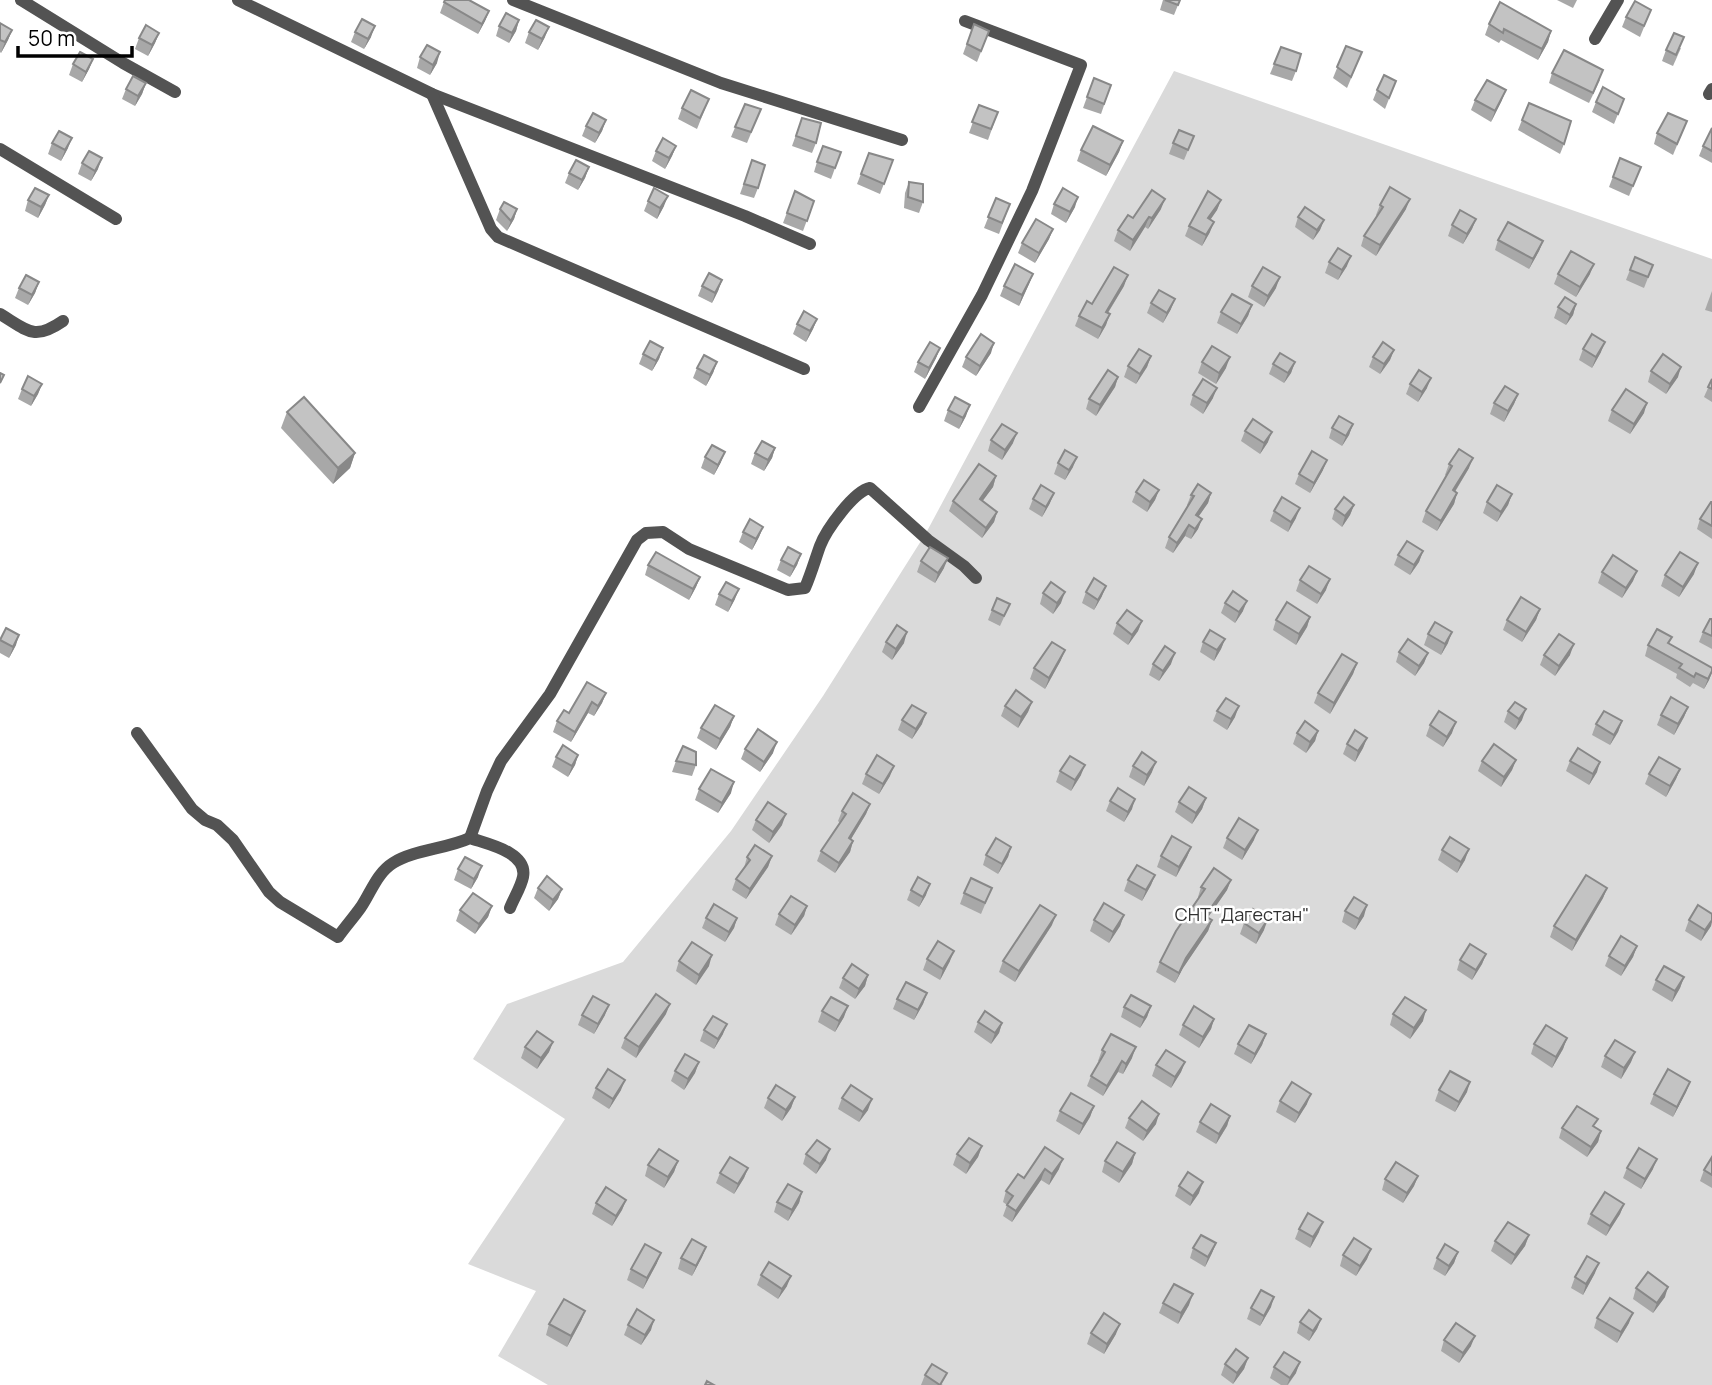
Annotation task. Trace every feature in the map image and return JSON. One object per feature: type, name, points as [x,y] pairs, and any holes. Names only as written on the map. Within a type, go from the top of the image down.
[{"type":"street","points":[[21,0],[175,92]]},
{"type":"street","points":[[238,0],[432,94],[746,216],[810,244]]},
{"type":"street","points":[[513,0],[721,83],[902,140]]},
{"type":"street","points":[[1595,39],[1618,0]]},
{"type":"street","points":[[919,407],[982,295],[1032,191],[1081,65],[965,21]]},
{"type":"street","points":[[432,94],[491,229],[498,237],[804,369]]},
{"type":"street","points":[[0,149],[117,219]]},
{"type":"street","points":[[0,314],[32,333],[47,332],[64,321]]},
{"type":"street","points":[[470,838],[501,761],[550,694],[637,540],[646,533],[663,532],[689,549],[788,590],[798,590],[805,588],[821,542],[862,489],[870,488],[976,578]]},
{"type":"street","points":[[137,733],[192,809],[205,820],[217,825],[233,840],[269,892],[280,902],[338,937],[360,909],[381,873],[393,863],[470,838],[500,848],[514,856],[522,866],[523,876],[510,908]]},
{"type":"green space","name":"СНТ \"Дагестан\"","points":[[1174,71],[1712,259],[1712,1385],[548,1385],[498,1356],[536,1291],[468,1264],[565,1119],[473,1059],[507,1004],[623,962],[731,831],[823,696],[926,533]]},
{"type":"building","points":[[469,0],[489,11],[482,24],[444,2]]},
{"type":"building","points":[[1165,0],[1180,0],[1178,5]]},
{"type":"building","points":[[1635,1],[1651,10],[1644,26],[1626,17]]},
{"type":"building","points":[[1500,2],[1551,31],[1542,49],[1504,29],[1503,33],[1489,24]]},
{"type":"building","points":[[506,13],[519,20],[512,33],[499,26]]},
{"type":"building","points":[[362,19],[375,26],[368,39],[355,32]]},
{"type":"building","points":[[536,20],[549,27],[542,39],[529,32]]},
{"type":"building","points":[[0,23],[12,30],[5,42],[0,40]]},
{"type":"building","points":[[974,24],[989,31],[981,51],[967,44]]},
{"type":"building","points":[[146,25],[159,33],[152,45],[139,38]]},
{"type":"building","points":[[1674,33],[1684,37],[1676,55],[1666,50]]},
{"type":"building","points":[[427,45],[440,52],[433,65],[420,57]]},
{"type":"building","points":[[1346,46],[1362,52],[1351,77],[1337,67]]},
{"type":"building","points":[[1281,47],[1301,54],[1296,71],[1274,64]]},
{"type":"building","points":[[1564,50],[1603,70],[1593,93],[1552,73]]},
{"type":"building","points":[[80,52],[93,59],[86,72],[73,64]]},
{"type":"building","points":[[1384,75],[1396,81],[1389,98],[1377,90]]},
{"type":"building","points":[[133,76],[146,83],[138,96],[126,89]]},
{"type":"building","points":[[1094,78],[1111,85],[1104,104],[1087,97]]},
{"type":"building","points":[[1487,80],[1506,90],[1495,111],[1475,100]]},
{"type":"building","points":[[1603,87],[1624,99],[1618,114],[1596,102]]},
{"type":"building","points":[[691,90],[709,99],[700,118],[682,108]]},
{"type":"building","points":[[1529,103],[1571,121],[1564,144],[1522,120]]},
{"type":"building","points":[[745,104],[761,109],[751,132],[735,127]]},
{"type":"building","points":[[979,105],[998,112],[991,129],[972,122]]},
{"type":"building","points":[[593,113],[606,120],[599,133],[586,126]]},
{"type":"building","points":[[1668,113],[1687,121],[1677,144],[1657,133]]},
{"type":"building","points":[[802,118],[821,123],[816,143],[796,136]]},
{"type":"building","points":[[1093,126],[1123,141],[1110,165],[1081,150]]},
{"type":"building","points":[[1712,128],[1712,151],[1703,146]]},
{"type":"building","points":[[1179,130],[1194,136],[1188,150],[1173,143]]},
{"type":"building","points":[[59,131],[72,138],[65,150],[52,143]]},
{"type":"building","points":[[663,138],[676,146],[669,158],[656,151]]},
{"type":"building","points":[[823,146],[841,152],[835,168],[817,162]]},
{"type":"building","points":[[89,151],[102,158],[95,171],[82,163]]},
{"type":"building","points":[[869,153],[893,160],[884,184],[861,174]]},
{"type":"building","points":[[1620,158],[1641,167],[1633,186],[1613,177]]},
{"type":"building","points":[[576,160],[589,167],[582,180],[569,173]]},
{"type":"building","points":[[752,160],[765,165],[758,188],[744,184]]},
{"type":"building","points":[[909,182],[923,184],[923,202],[908,197]]},
{"type":"building","points":[[1390,187],[1410,199],[1380,245],[1364,236],[1383,207],[1380,205]]},
{"type":"building","points":[[35,188],[49,195],[41,207],[28,200]]},
{"type":"building","points":[[654,188],[668,196],[660,208],[648,201]]},
{"type":"building","points":[[1063,188],[1078,197],[1070,212],[1054,204]]},
{"type":"building","points":[[1152,190],[1165,199],[1133,240],[1118,230],[1128,215],[1133,218]]},
{"type":"building","points":[[795,191],[814,201],[807,221],[787,213]]},
{"type":"building","points":[[1208,191],[1221,200],[1208,218],[1214,222],[1206,235],[1189,226]]},
{"type":"building","points":[[996,198],[1010,204],[1002,223],[988,217]]},
{"type":"building","points":[[504,202],[517,209],[511,221],[500,209]]},
{"type":"building","points":[[1305,207],[1324,220],[1317,230],[1298,217]]},
{"type":"building","points":[[1460,210],[1476,219],[1467,234],[1452,225]]},
{"type":"building","points":[[1036,219],[1053,229],[1039,253],[1022,243]]},
{"type":"building","points":[[1508,222],[1543,241],[1533,259],[1498,240]]},
{"type":"building","points":[[1338,248],[1351,256],[1342,270],[1329,262]]},
{"type":"building","points":[[1571,251],[1594,264],[1580,287],[1558,274]]},
{"type":"building","points":[[1635,257],[1653,265],[1648,277],[1630,270]]},
{"type":"building","points":[[1015,264],[1033,274],[1022,295],[1004,286]]},
{"type":"building","points":[[1114,267],[1128,275],[1106,312],[1110,314],[1102,328],[1079,316],[1087,301],[1092,304]]},
{"type":"building","points":[[1263,267],[1280,277],[1268,296],[1252,286]]},
{"type":"building","points":[[709,273],[722,280],[715,293],[702,286]]},
{"type":"building","points":[[26,275],[39,282],[32,295],[19,288]]},
{"type":"building","points":[[1159,290],[1175,299],[1167,313],[1151,303]]},
{"type":"building","points":[[1232,294],[1252,305],[1241,324],[1221,312]]},
{"type":"building","points":[[1565,297],[1576,304],[1570,315],[1558,307]]},
{"type":"building","points":[[804,311],[817,319],[810,331],[797,324]]},
{"type":"building","points":[[981,334],[994,343],[980,366],[966,357]]},
{"type":"building","points":[[1592,334],[1605,342],[1596,357],[1583,349]]},
{"type":"building","points":[[650,341],[663,348],[656,361],[643,354]]},
{"type":"building","points":[[930,342],[940,348],[929,368],[918,362]]},
{"type":"building","points":[[1383,342],[1394,350],[1384,364],[1373,357]]},
{"type":"building","points":[[1212,346],[1230,357],[1219,373],[1202,362]]},
{"type":"building","points":[[1139,349],[1151,356],[1140,374],[1128,366]]},
{"type":"building","points":[[1280,353],[1295,362],[1288,373],[1273,364]]},
{"type":"building","points":[[1663,354],[1681,367],[1670,384],[1651,371]]},
{"type":"building","points":[[704,355],[717,362],[710,375],[697,368]]},
{"type":"building","points":[[1108,370],[1118,377],[1100,405],[1089,399]]},
{"type":"building","points":[[1419,370],[1431,378],[1422,392],[1410,384]]},
{"type":"building","points":[[28,376],[42,384],[34,396],[22,389]]},
{"type":"building","points":[[1203,379],[1217,388],[1207,403],[1193,395]]},
{"type":"building","points":[[1505,386],[1518,394],[1508,411],[1494,403]]},
{"type":"building","points":[[1626,389],[1647,403],[1634,424],[1612,410]]},
{"type":"building","points":[[304,397],[355,453],[338,468],[287,412]]},
{"type":"building","points":[[955,397],[970,405],[963,418],[948,410]]},
{"type":"building","points":[[1339,416],[1353,424],[1346,436],[1332,428]]},
{"type":"building","points":[[1253,419],[1272,432],[1264,443],[1245,431]]},
{"type":"building","points":[[1002,424],[1017,433],[1005,450],[991,440]]},
{"type":"building","points":[[762,441],[775,448],[768,460],[755,453]]},
{"type":"building","points":[[712,445],[725,452],[718,465],[705,457]]},
{"type":"building","points":[[1459,449],[1473,458],[1453,490],[1457,493],[1441,521],[1426,511]]},
{"type":"building","points":[[1065,450],[1077,457],[1069,470],[1058,463]]},
{"type":"building","points":[[1312,451],[1327,460],[1314,483],[1299,474]]},
{"type":"building","points":[[979,464],[996,476],[980,499],[997,512],[986,528],[953,501]]},
{"type":"building","points":[[1144,480],[1159,490],[1150,502],[1136,492]]},
{"type":"building","points":[[1198,484],[1211,493],[1196,515],[1202,519],[1195,529],[1189,525],[1177,543],[1169,537],[1194,496],[1191,495]]},
{"type":"building","points":[[1041,485],[1054,493],[1046,507],[1033,499]]},
{"type":"building","points":[[1497,485],[1512,494],[1501,512],[1487,502]]},
{"type":"building","points":[[1282,497],[1300,508],[1291,522],[1274,511]]},
{"type":"building","points":[[1344,497],[1354,505],[1345,516],[1335,509]]},
{"type":"building","points":[[1712,502],[1712,526],[1700,519]]},
{"type":"building","points":[[750,519],[763,527],[756,539],[743,532]]},
{"type":"building","points":[[1407,541],[1423,551],[1414,565],[1398,555]]},
{"type":"building","points":[[788,547],[801,554],[794,567],[781,560]]},
{"type":"building","points":[[930,547],[948,558],[938,573],[921,561]]},
{"type":"building","points":[[656,552],[700,577],[693,589],[648,565]]},
{"type":"building","points":[[1680,552],[1698,563],[1683,587],[1665,575]]},
{"type":"building","points":[[1613,555],[1637,571],[1626,588],[1602,572]]},
{"type":"building","points":[[1309,566],[1330,579],[1321,594],[1300,580]]},
{"type":"building","points":[[1094,578],[1106,586],[1098,600],[1086,592]]},
{"type":"building","points":[[726,582],[739,589],[732,601],[719,594]]},
{"type":"building","points":[[1051,582],[1065,592],[1057,603],[1043,593]]},
{"type":"building","points":[[1233,591],[1247,601],[1239,612],[1225,603]]},
{"type":"building","points":[[1521,597],[1540,609],[1526,632],[1507,620]]},
{"type":"building","points":[[997,598],[1010,604],[1004,616],[992,610]]},
{"type":"building","points":[[1287,602],[1310,617],[1299,634],[1276,620]]},
{"type":"building","points":[[1127,610],[1142,621],[1132,635],[1117,623]]},
{"type":"building","points":[[1712,619],[1712,636],[1703,632]]},
{"type":"building","points":[[1435,622],[1452,632],[1445,644],[1428,634]]},
{"type":"building","points":[[897,625],[907,632],[896,649],[886,642]]},
{"type":"building","points":[[6,628],[19,635],[13,647],[0,640]]},
{"type":"building","points":[[1657,629],[1672,637],[1668,643],[1712,668],[1708,679],[1696,673],[1694,677],[1679,668],[1682,664],[1648,645]]},
{"type":"building","points":[[1210,630],[1225,639],[1217,650],[1203,642]]},
{"type":"building","points":[[1559,634],[1574,644],[1559,666],[1544,655]]},
{"type":"building","points":[[1408,639],[1428,653],[1419,666],[1399,652]]},
{"type":"building","points":[[1052,642],[1065,650],[1049,678],[1034,668]]},
{"type":"building","points":[[1165,646],[1175,653],[1163,671],[1153,664]]},
{"type":"building","points":[[1342,654],[1357,663],[1334,703],[1318,693]]},
{"type":"building","points":[[587,682],[606,693],[598,706],[592,702],[575,732],[557,721],[564,710],[569,713]]},
{"type":"building","points":[[1016,690],[1032,702],[1021,717],[1005,706]]},
{"type":"building","points":[[1671,697],[1688,707],[1678,724],[1661,715]]},
{"type":"building","points":[[1226,698],[1239,706],[1231,719],[1217,711]]},
{"type":"building","points":[[1515,702],[1526,709],[1519,719],[1508,711]]},
{"type":"building","points":[[715,705],[734,716],[720,739],[701,728]]},
{"type":"building","points":[[912,705],[926,713],[916,729],[902,720]]},
{"type":"building","points":[[1439,711],[1456,722],[1447,737],[1430,725]]},
{"type":"building","points":[[1604,711],[1622,721],[1614,735],[1596,724]]},
{"type":"building","points":[[1305,721],[1318,731],[1310,742],[1297,733]]},
{"type":"building","points":[[758,729],[777,742],[764,762],[745,749]]},
{"type":"building","points":[[1355,730],[1367,738],[1358,751],[1347,744]]},
{"type":"building","points":[[1494,744],[1516,760],[1504,777],[1482,761]]},
{"type":"building","points":[[563,745],[578,755],[572,766],[556,757]]},
{"type":"building","points":[[683,746],[696,752],[696,765],[676,761]]},
{"type":"building","points":[[1578,748],[1600,762],[1593,774],[1570,761]]},
{"type":"building","points":[[1142,752],[1156,762],[1147,775],[1133,766]]},
{"type":"building","points":[[877,755],[894,766],[883,784],[866,774]]},
{"type":"building","points":[[1070,756],[1085,765],[1075,780],[1060,771]]},
{"type":"building","points":[[1659,757],[1680,769],[1670,786],[1649,774]]},
{"type":"building","points":[[711,769],[734,782],[722,803],[699,789]]},
{"type":"building","points":[[1189,787],[1206,798],[1196,813],[1179,802]]},
{"type":"building","points":[[1118,788],[1135,799],[1128,812],[1110,801]]},
{"type":"building","points":[[853,793],[870,804],[849,838],[853,841],[839,863],[821,851],[846,814],[842,811]]},
{"type":"building","points":[[768,802],[786,814],[773,832],[756,820]]},
{"type":"building","points":[[1239,818],[1258,830],[1245,850],[1227,838]]},
{"type":"building","points":[[1172,836],[1191,847],[1179,867],[1161,856]]},
{"type":"building","points":[[1450,837],[1469,849],[1461,862],[1442,850]]},
{"type":"building","points":[[996,838],[1011,847],[1002,864],[986,855]]},
{"type":"building","points":[[755,845],[772,856],[750,889],[736,879],[750,860],[747,857]]},
{"type":"building","points":[[465,857],[482,866],[474,879],[458,869]]},
{"type":"building","points":[[1137,865],[1155,875],[1146,890],[1128,880]]},
{"type":"building","points":[[1214,868],[1231,880],[1205,916],[1212,920],[1179,973],[1160,962],[1176,931],[1205,889],[1201,887]]},
{"type":"building","points":[[1586,875],[1607,888],[1576,940],[1554,926]]},
{"type":"building","points":[[547,876],[562,889],[553,900],[538,888]]},
{"type":"building","points":[[918,877],[930,884],[923,897],[911,890]]},
{"type":"building","points":[[971,878],[992,888],[985,903],[964,893]]},
{"type":"building","points":[[473,893],[492,906],[479,924],[460,910]]},
{"type":"building","points":[[791,896],[807,906],[795,925],[779,914]]},
{"type":"building","points":[[1354,897],[1367,905],[1359,919],[1345,911]]},
{"type":"building","points":[[1104,903],[1124,915],[1113,932],[1094,920]]},
{"type":"building","points":[[714,904],[737,918],[729,932],[706,918]]},
{"type":"building","points":[[1040,905],[1056,915],[1019,971],[1003,961]]},
{"type":"building","points":[[1698,905],[1712,914],[1712,920],[1705,930],[1689,920]]},
{"type":"building","points":[[1253,909],[1268,919],[1259,933],[1244,923]]},
{"type":"building","points":[[1621,936],[1637,946],[1625,966],[1609,956]]},
{"type":"building","points":[[938,941],[954,951],[943,969],[927,959]]},
{"type":"building","points":[[692,942],[712,955],[699,975],[679,961]]},
{"type":"building","points":[[1470,944],[1486,954],[1476,970],[1460,960]]},
{"type":"building","points":[[852,964],[868,975],[859,989],[843,978]]},
{"type":"building","points":[[1664,966],[1684,977],[1675,991],[1656,980]]},
{"type":"building","points":[[906,982],[927,993],[918,1010],[897,999]]},
{"type":"building","points":[[656,994],[670,1004],[639,1047],[625,1038]]},
{"type":"building","points":[[1131,995],[1151,1006],[1144,1018],[1124,1007]]},
{"type":"building","points":[[593,996],[609,1005],[598,1024],[582,1015]]},
{"type":"building","points":[[831,997],[848,1006],[839,1021],[822,1011]]},
{"type":"building","points":[[1405,997],[1426,1010],[1414,1028],[1393,1014]]},
{"type":"building","points":[[1194,1006],[1214,1019],[1203,1037],[1183,1025]]},
{"type":"building","points":[[985,1011],[1002,1023],[995,1033],[978,1022]]},
{"type":"building","points":[[713,1016],[727,1024],[718,1039],[704,1030]]},
{"type":"building","points":[[1249,1025],[1266,1034],[1255,1054],[1238,1044]]},
{"type":"building","points":[[1546,1025],[1567,1038],[1556,1057],[1534,1044]]},
{"type":"building","points":[[537,1031],[553,1042],[541,1058],[525,1047]]},
{"type":"building","points":[[1111,1034],[1136,1047],[1126,1064],[1122,1061],[1107,1086],[1091,1076],[1105,1052],[1102,1050]]},
{"type":"building","points":[[1615,1040],[1635,1052],[1624,1068],[1605,1056]]},
{"type":"building","points":[[1166,1050],[1185,1062],[1175,1077],[1156,1065]]},
{"type":"building","points":[[685,1054],[699,1062],[688,1079],[675,1071]]},
{"type":"building","points":[[608,1069],[625,1080],[613,1099],[596,1088]]},
{"type":"building","points":[[1668,1069],[1690,1082],[1677,1107],[1654,1094]]},
{"type":"building","points":[[1450,1071],[1470,1082],[1459,1102],[1439,1090]]},
{"type":"building","points":[[1292,1082],[1311,1094],[1299,1113],[1280,1101]]},
{"type":"building","points":[[776,1085],[795,1097],[786,1110],[768,1098]]},
{"type":"building","points":[[851,1085],[872,1099],[863,1112],[842,1098]]},
{"type":"building","points":[[1071,1093],[1094,1106],[1083,1124],[1060,1111]]},
{"type":"building","points":[[1142,1101],[1159,1114],[1147,1131],[1129,1118]]},
{"type":"building","points":[[1211,1104],[1230,1116],[1219,1134],[1200,1122]]},
{"type":"building","points":[[1577,1106],[1598,1119],[1593,1126],[1601,1131],[1591,1147],[1562,1128]]},
{"type":"building","points":[[969,1138],[982,1146],[970,1163],[957,1154]]},
{"type":"building","points":[[817,1140],[830,1149],[820,1164],[806,1154]]},
{"type":"building","points":[[1117,1142],[1135,1153],[1123,1172],[1105,1161]]},
{"type":"building","points":[[1045,1147],[1063,1159],[1052,1174],[1045,1169],[1016,1211],[1007,1205],[1013,1196],[1006,1191],[1018,1174],[1024,1178]]},
{"type":"building","points":[[1639,1148],[1657,1159],[1645,1179],[1627,1168]]},
{"type":"building","points":[[659,1149],[678,1161],[668,1177],[648,1165]]},
{"type":"building","points":[[730,1157],[748,1168],[738,1184],[720,1173]]},
{"type":"building","points":[[1712,1157],[1712,1175],[1704,1170]]},
{"type":"building","points":[[1396,1162],[1418,1176],[1407,1193],[1385,1179]]},
{"type":"building","points":[[1188,1172],[1203,1182],[1193,1196],[1179,1186]]},
{"type":"building","points":[[788,1184],[802,1192],[792,1210],[777,1202]]},
{"type":"building","points":[[606,1187],[626,1200],[616,1216],[596,1203]]},
{"type":"building","points":[[1605,1192],[1624,1204],[1610,1226],[1591,1214]]},
{"type":"building","points":[[1308,1213],[1323,1222],[1313,1237],[1299,1229]]},
{"type":"building","points":[[1508,1222],[1529,1235],[1515,1255],[1495,1241]]},
{"type":"building","points":[[1201,1235],[1216,1243],[1208,1257],[1193,1248]]},
{"type":"building","points":[[1354,1238],[1371,1249],[1360,1266],[1343,1255]]},
{"type":"building","points":[[692,1239],[706,1247],[696,1266],[681,1258]]},
{"type":"building","points":[[645,1244],[661,1253],[647,1278],[631,1269]]},
{"type":"building","points":[[1445,1244],[1458,1252],[1449,1266],[1437,1258]]},
{"type":"building","points":[[1587,1256],[1599,1263],[1586,1284],[1575,1277]]},
{"type":"building","points":[[769,1262],[791,1276],[782,1289],[761,1275]]},
{"type":"building","points":[[1648,1272],[1668,1287],[1657,1303],[1636,1288]]},
{"type":"building","points":[[1174,1284],[1193,1294],[1181,1313],[1163,1303]]},
{"type":"building","points":[[1261,1290],[1274,1297],[1264,1316],[1251,1308]]},
{"type":"building","points":[[1610,1298],[1633,1313],[1621,1332],[1597,1318]]},
{"type":"building","points":[[564,1299],[585,1311],[571,1336],[549,1324]]},
{"type":"building","points":[[637,1309],[654,1320],[645,1335],[628,1325]]},
{"type":"building","points":[[1309,1310],[1321,1319],[1313,1331],[1300,1322]]},
{"type":"building","points":[[1104,1313],[1120,1324],[1107,1344],[1091,1333]]},
{"type":"building","points":[[1456,1323],[1475,1336],[1463,1353],[1444,1340]]},
{"type":"building","points":[[1236,1349],[1248,1358],[1237,1373],[1225,1364]]},
{"type":"building","points":[[1284,1352],[1300,1362],[1290,1378],[1274,1367]]},
{"type":"building","points":[[932,1364],[947,1373],[940,1385],[925,1375]]}]
